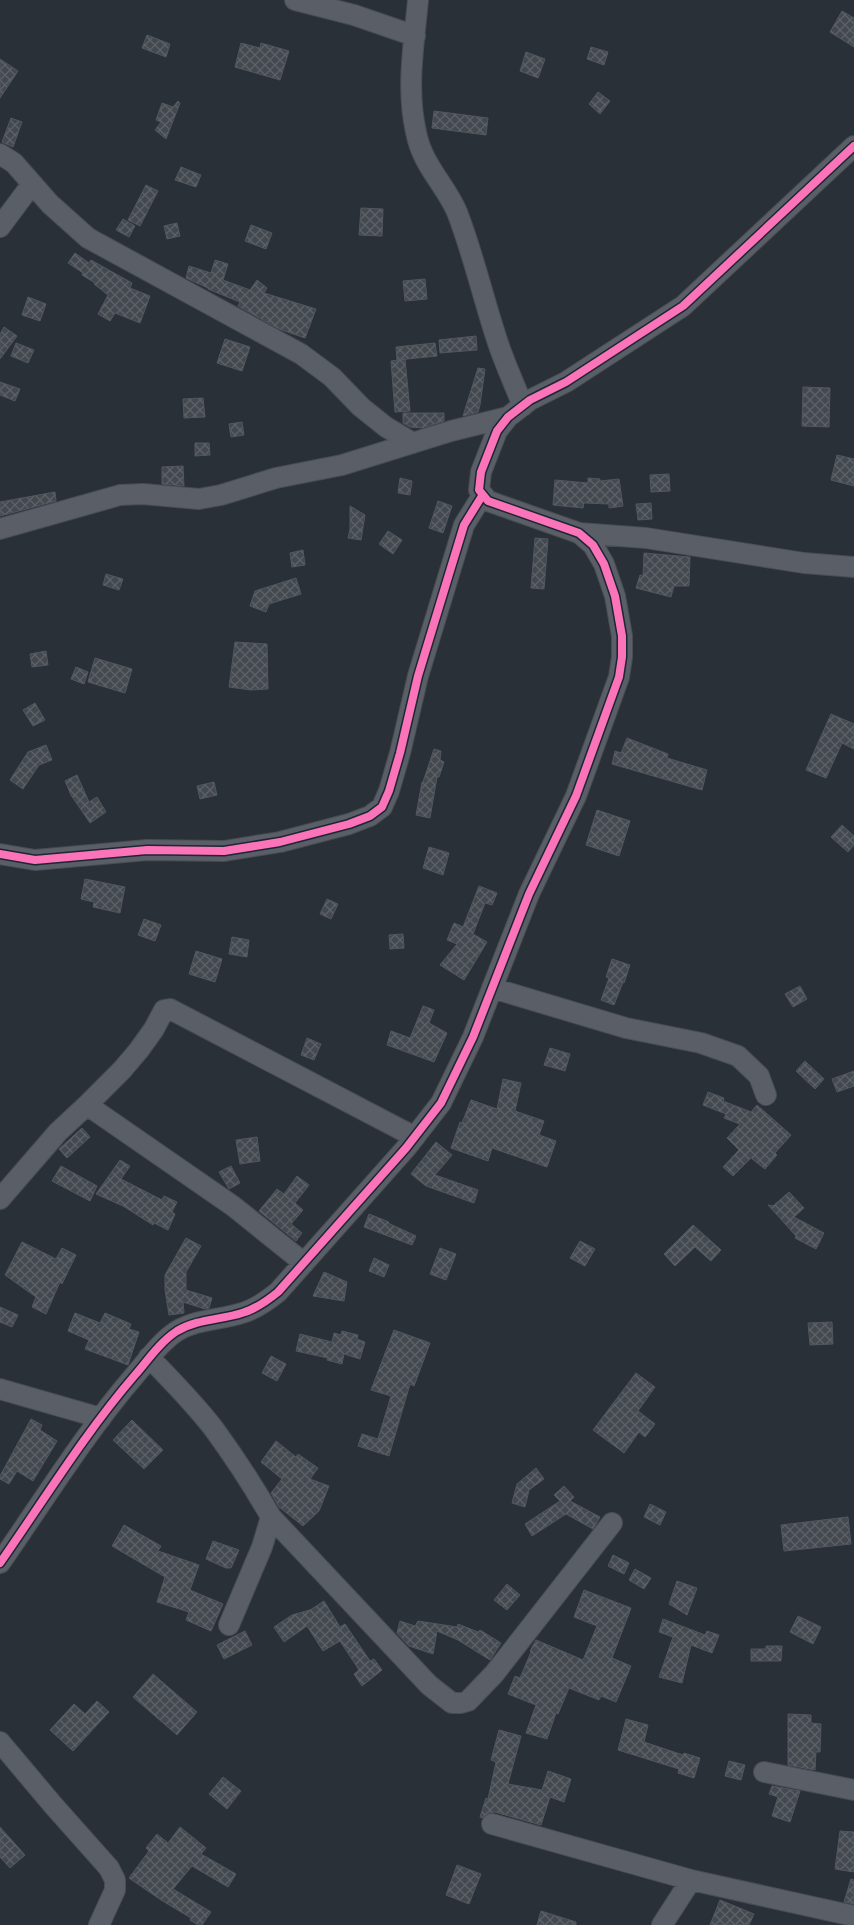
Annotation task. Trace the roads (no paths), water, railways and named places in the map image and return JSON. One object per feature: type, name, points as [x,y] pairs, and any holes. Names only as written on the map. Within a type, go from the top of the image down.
[{"type":"street","points":[[295,0],[354,15],[415,36]]},
{"type":"street","points":[[418,0],[411,87],[411,106],[416,134],[428,167],[453,202],[468,241],[516,411]]},
{"type":"street","points":[[854,146],[683,306],[566,382],[530,400],[516,411],[497,431],[480,472],[479,490],[488,502],[580,533],[646,538],[804,563],[854,566]]},
{"type":"street","points":[[0,154],[14,163],[50,204],[88,238],[301,354],[332,377],[361,407],[413,443]]},
{"type":"street","points":[[0,227],[32,184]]},
{"type":"street","points":[[0,529],[120,495],[152,494],[199,499],[221,495],[276,478],[342,465],[516,411]]},
{"type":"street","points":[[0,854],[34,860],[147,850],[224,851],[280,842],[349,824],[370,816],[382,806],[389,791],[418,676],[464,525],[482,496]]},
{"type":"street","points":[[0,1563],[101,1418],[163,1342],[177,1331],[201,1321],[242,1313],[265,1302],[278,1292],[415,1137],[449,1090],[529,894],[576,796],[619,677],[622,636],[615,596],[604,564],[593,544],[580,533]]},
{"type":"street","points":[[492,988],[626,1028],[701,1043],[738,1056],[759,1076],[766,1095]]},
{"type":"street","points":[[0,1199],[58,1132],[122,1070],[139,1050],[164,1010],[170,1009],[415,1137]]},
{"type":"street","points":[[87,1105],[232,1206],[304,1263]]},
{"type":"street","points":[[150,1357],[214,1428],[254,1487],[271,1517],[429,1685],[452,1703],[468,1701],[494,1674],[612,1523]]},
{"type":"street","points":[[0,1389],[101,1418]]},
{"type":"street","points":[[229,1625],[262,1547],[271,1517]]},
{"type":"street","points":[[0,1742],[52,1805],[109,1868],[115,1880],[115,1890],[99,1925]]},
{"type":"street","points":[[764,1772],[854,1790]]},
{"type":"street","points":[[492,1824],[690,1880],[854,1916]]},
{"type":"street","points":[[662,1925],[690,1880]]}]
